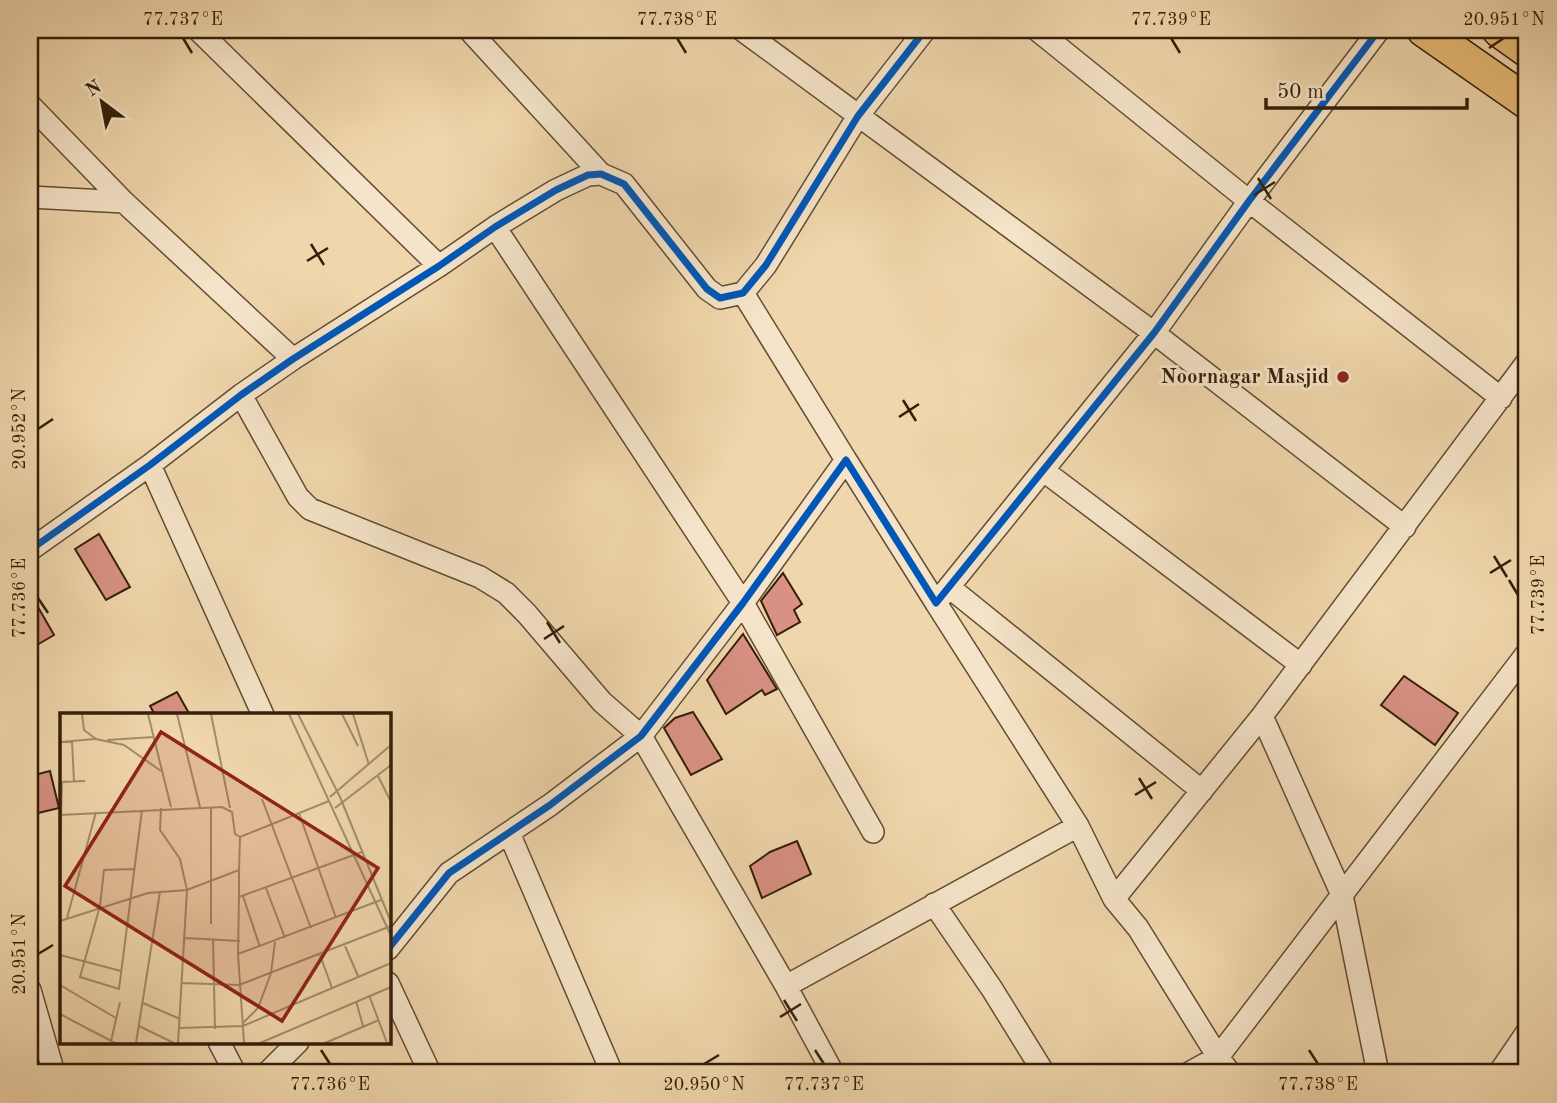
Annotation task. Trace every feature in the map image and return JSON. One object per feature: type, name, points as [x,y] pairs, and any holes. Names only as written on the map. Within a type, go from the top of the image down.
[{"type":"main road","points":[[1423,30],[1527,102]]},
{"type":"main road","points":[[1499,30],[1527,50]]},
{"type":"street","points":[[198,30],[439,266]]},
{"type":"street","points":[[742,30],[1154,333],[1405,527]]},
{"type":"street","points":[[480,34],[601,174],[624,184],[707,289],[720,298],[743,293],[766,265],[858,116],[925,30]]},
{"type":"street","points":[[1037,30],[1501,397]]},
{"type":"street","points":[[943,595],[1154,333],[1380,30]]},
{"type":"street","points":[[30,104],[124,202],[293,359]]},
{"type":"street","points":[[30,550],[293,359],[556,190],[588,176],[601,174]]},
{"type":"street","points":[[30,197],[124,202]]},
{"type":"street","points":[[495,227],[743,603],[873,832]]},
{"type":"street","points":[[743,293],[846,460],[943,595],[1078,826],[1114,899],[1138,928],[1224,1065]]},
{"type":"street","points":[[1114,899],[1262,716],[1527,362]]},
{"type":"street","points":[[241,396],[298,497],[310,509],[480,577],[506,593],[602,702],[641,736],[786,986],[833,1073]]},
{"type":"street","points":[[390,947],[449,873],[550,805],[641,736],[743,603],[846,460]]},
{"type":"street","points":[[150,465],[262,713]]},
{"type":"street","points":[[1044,471],[1301,665]]},
{"type":"street","points":[[943,595],[1202,791]]},
{"type":"street","points":[[1189,1073],[1224,1065],[1342,895],[1527,653]]},
{"type":"street","points":[[1262,716],[1342,895],[1378,1073]]},
{"type":"street","points":[[786,986],[1078,826]]},
{"type":"street","points":[[509,833],[612,1073]]},
{"type":"street","points":[[934,904],[992,989],[1044,1073]]},
{"type":"street","points":[[390,987],[430,1073]]},
{"type":"street","points":[[30,990],[54,1073]]},
{"type":"street","points":[[1499,1073],[1527,1032]]},
{"type":"street","points":[[220,1044],[235,1073]]},
{"type":"street","points":[[267,1073],[296,1044]]},
{"type":"building","points":[[99,534],[130,587],[106,600],[75,549]]},
{"type":"building","points":[[783,573],[802,604],[794,610],[800,622],[777,635],[761,601]]},
{"type":"building","points":[[30,593],[54,635],[30,649]]},
{"type":"building","points":[[743,634],[777,689],[765,695],[762,690],[726,714],[707,680]]},
{"type":"building","points":[[1404,676],[1458,713],[1435,745],[1381,705]]},
{"type":"building","points":[[177,692],[189,713],[154,713],[150,706]]},
{"type":"building","points":[[693,712],[722,759],[691,775],[664,728],[675,718]]},
{"type":"building","points":[[50,771],[59,808],[30,815],[30,776]]},
{"type":"building","points":[[797,841],[811,874],[762,898],[750,866],[770,852]]},
{"type":"cycle path","points":[[30,550],[293,359],[495,227],[556,190],[588,175],[601,174],[624,184],[707,289],[720,298],[743,293],[766,265],[858,116],[925,30]]},
{"type":"cycle path","points":[[390,947],[449,873],[550,805],[641,736],[743,603],[846,460],[936,603],[1154,333],[1249,201],[1379,30]]},
{"type":"place","name":"Noornagar Masjid","points":[[1343,377]]}]
